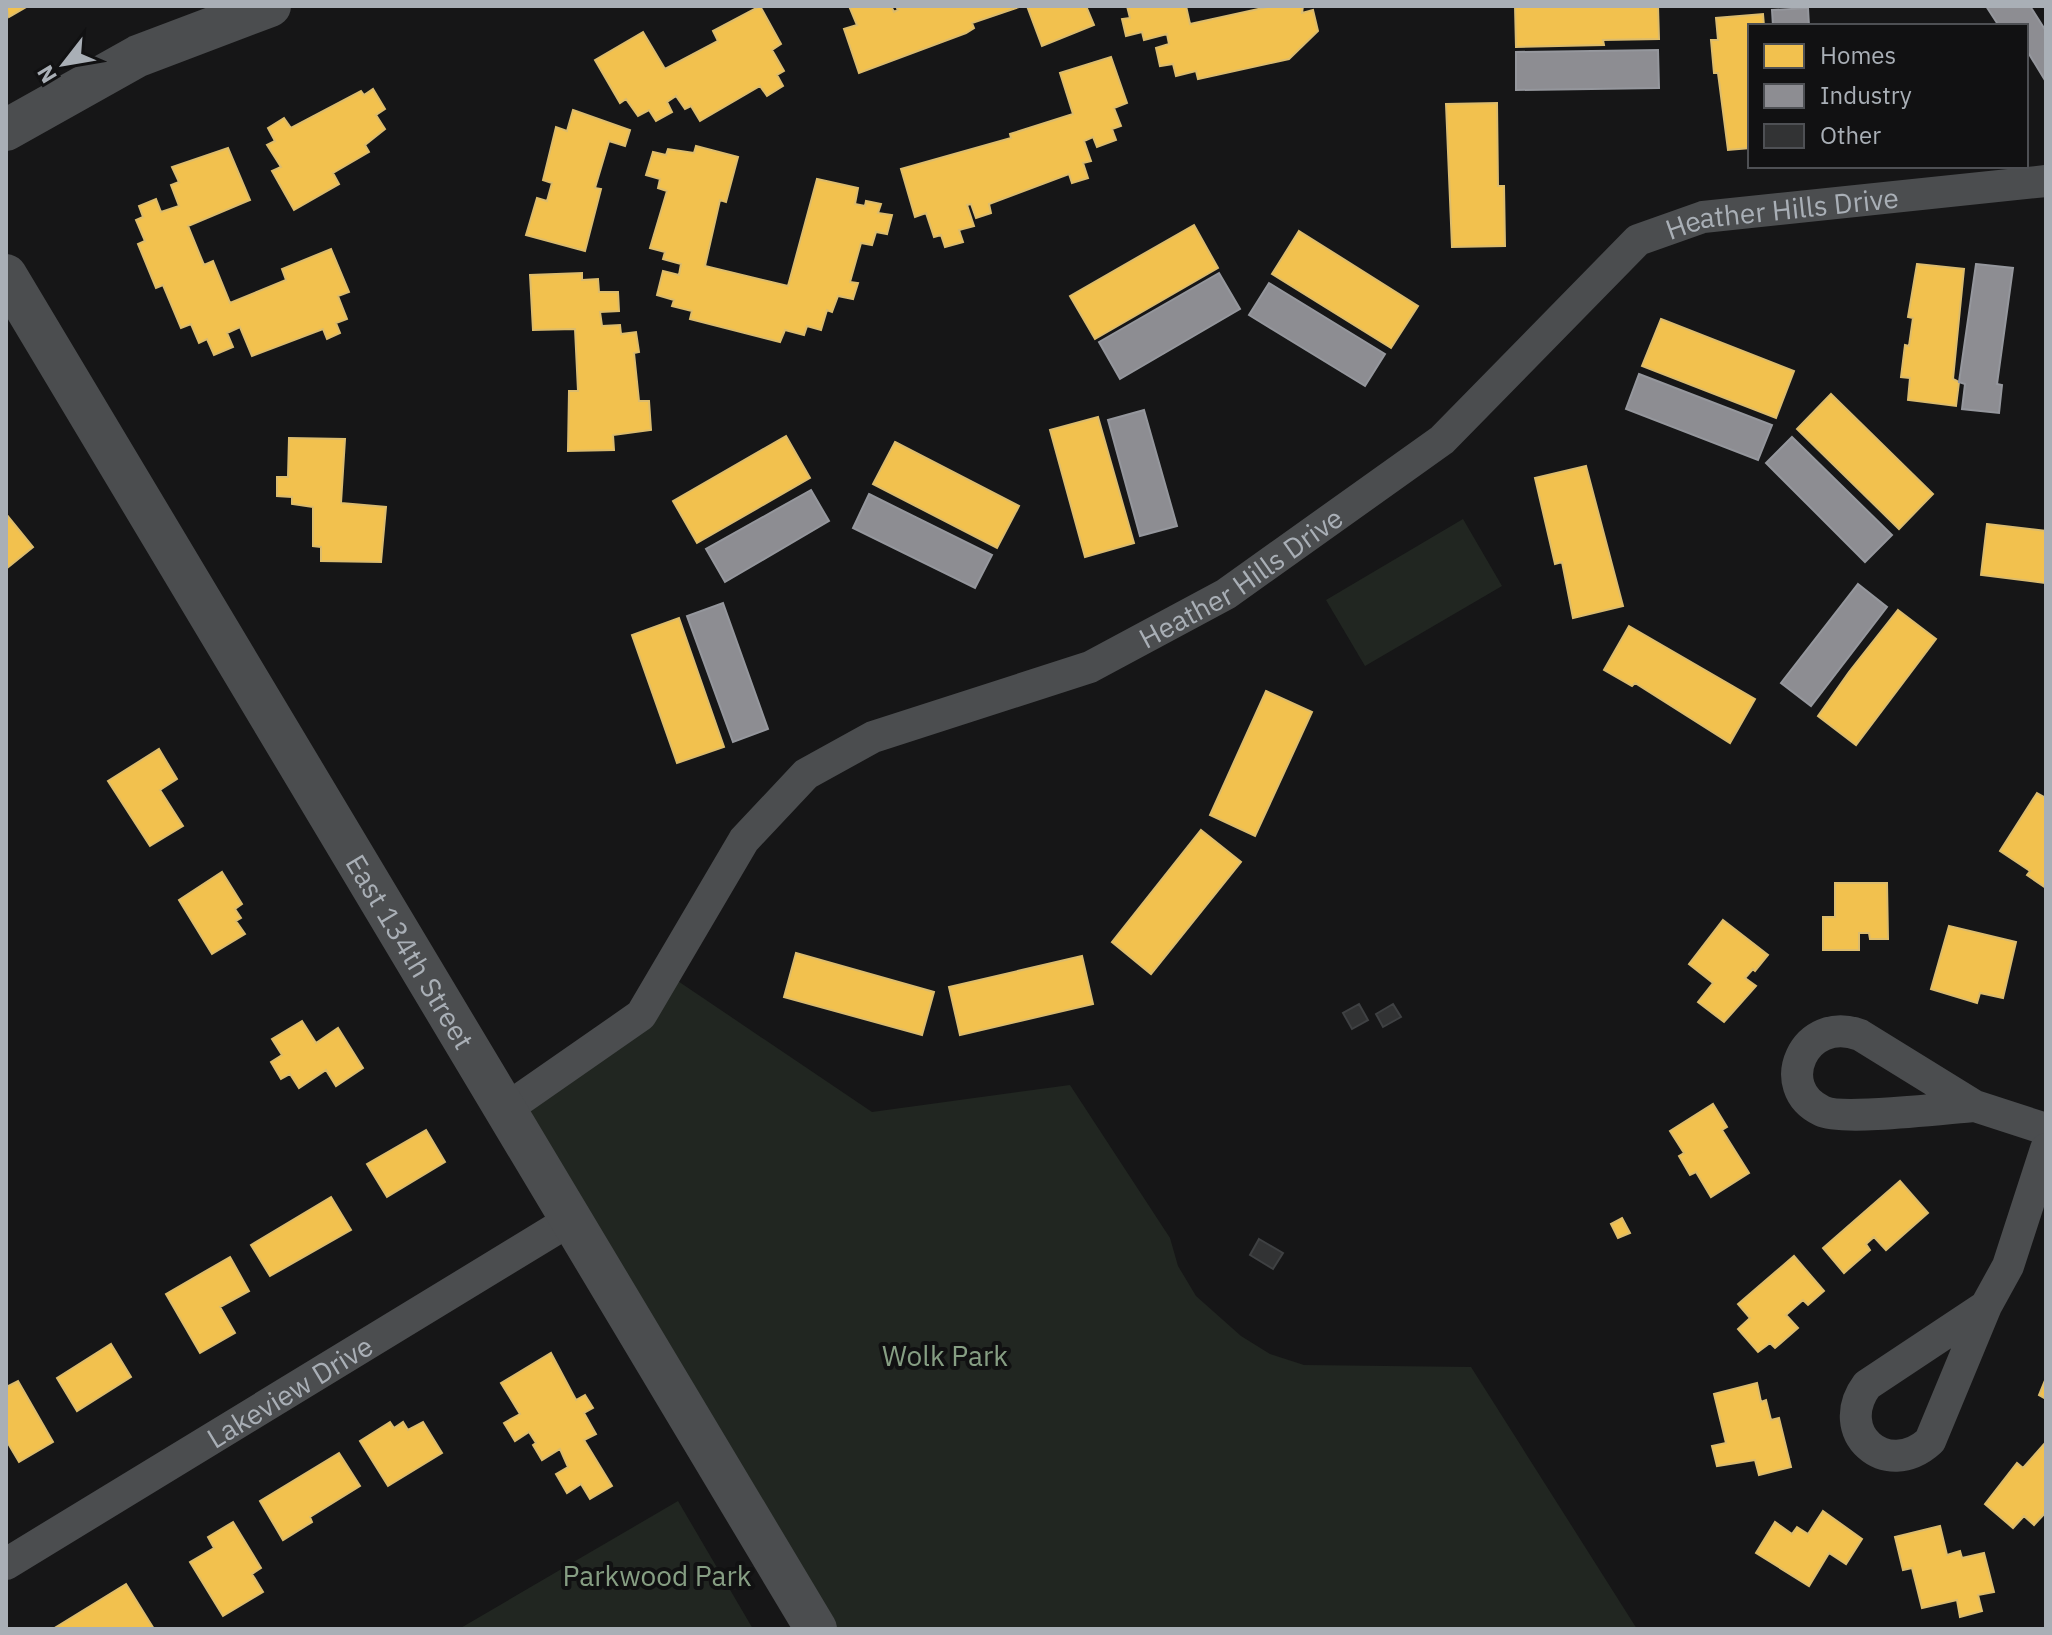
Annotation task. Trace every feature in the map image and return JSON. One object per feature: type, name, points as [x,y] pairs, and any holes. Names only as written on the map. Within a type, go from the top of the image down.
[{"type":"street","points":[[6,130],[138,56],[270,6]]},
{"type":"street","name":"Heather Hills Drive","points":[[506,1109],[641,1015],[744,840],[806,774],[873,737],[1090,667],[1226,594],[1442,440],[1638,240],[1703,217],[2046,181]]},
{"type":"street","name":"East 134th Street","points":[[6,275],[816,1629]]},
{"type":"street","points":[[1975,1106],[1835,1115],[1822,1112],[1803,1095],[1797,1070],[1806,1047],[1814,1039],[1825,1033],[1849,1031],[1975,1106],[2046,1129]]},
{"type":"street","points":[[1986,1306],[1867,1385],[1860,1394],[1855,1417],[1857,1429],[1872,1449],[1896,1457],[1921,1450],[1930,1441],[1986,1306],[2008,1266],[2046,1149]]},
{"type":"street","name":"Lakeview Drive","points":[[6,1564],[572,1219]]},
{"type":"green space","points":[[1463,519],[1502,586],[1365,666],[1326,600]]},
{"type":"green space","name":"Wolk Park","points":[[666,973],[872,1112],[1070,1085],[1170,1238],[1178,1266],[1196,1296],[1241,1336],[1270,1354],[1304,1365],[1471,1367],[1637,1629],[816,1629],[506,1109]]},
{"type":"green space","name":"Parkwood Park","points":[[678,1501],[753,1629],[459,1629]]},
{"type":"building: Homes","points":[[6,6],[28,6],[9,17]]},
{"type":"building: Homes","points":[[760,6],[781,44],[772,50],[784,71],[777,75],[783,86],[767,96],[760,86],[700,121],[691,106],[685,109],[676,96],[667,102],[672,112],[656,121],[649,110],[638,116],[626,99],[620,103],[595,60],[643,32],[665,69],[718,41],[713,31]]},
{"type":"building: Homes","points":[[849,6],[891,6],[894,12],[898,10],[896,6],[1022,6],[972,23],[974,28],[966,33],[859,73],[844,29],[857,25]]},
{"type":"building: Homes","points":[[1027,6],[1086,6],[1094,25],[1042,46]]},
{"type":"building: Homes","points":[[1127,6],[1186,6],[1190,24],[1272,6],[1303,6],[1302,13],[1313,10],[1318,31],[1289,59],[1198,79],[1196,71],[1176,76],[1173,64],[1160,66],[1156,48],[1169,44],[1167,34],[1144,40],[1142,32],[1126,36],[1122,19],[1130,18]]},
{"type":"building: Homes","points":[[1515,6],[1658,6],[1659,39],[1603,40],[1604,45],[1516,47]]},
{"type":"building: Homes","points":[[1763,14],[1764,24],[1748,24],[1748,148],[1728,150],[1711,40],[1718,40],[1716,18]]},
{"type":"building: Homes","points":[[1111,57],[1127,103],[1114,108],[1121,126],[1112,129],[1116,140],[1097,147],[1093,137],[1084,141],[1091,161],[1083,163],[1088,178],[1072,183],[1069,174],[989,204],[991,213],[976,218],[971,204],[967,205],[974,226],[959,230],[963,242],[945,247],[941,235],[934,237],[926,213],[915,217],[901,169],[1011,138],[1010,134],[1073,114],[1060,73]]},
{"type":"building: Homes","points":[[373,89],[385,109],[376,115],[385,129],[365,145],[369,152],[333,173],[339,184],[294,210],[272,171],[281,167],[267,145],[275,141],[268,128],[284,118],[291,128],[361,91],[364,95]]},
{"type":"building: Homes","points":[[1497,103],[1498,186],[1504,186],[1505,246],[1452,247],[1446,104]]},
{"type":"building: Homes","points":[[573,110],[630,130],[625,146],[609,141],[595,188],[601,189],[585,251],[526,235],[537,198],[547,201],[552,183],[543,180],[556,127],[567,131]]},
{"type":"building: Homes","points":[[696,146],[738,157],[726,202],[720,200],[705,266],[788,286],[817,179],[858,188],[855,204],[865,206],[866,201],[881,204],[878,213],[892,215],[887,234],[876,232],[872,245],[861,243],[850,282],[858,283],[853,299],[838,296],[832,312],[827,310],[821,330],[807,326],[804,335],[785,330],[780,342],[690,319],[692,311],[672,306],[674,300],[657,295],[663,271],[679,275],[681,264],[663,259],[665,252],[650,248],[667,191],[658,188],[660,179],[646,175],[653,152],[666,155],[668,149],[694,153]]},
{"type":"building: Homes","points":[[228,148],[250,200],[188,226],[204,265],[213,261],[230,303],[286,280],[282,269],[331,249],[349,292],[338,296],[347,319],[336,323],[340,333],[327,339],[323,329],[252,356],[240,327],[227,333],[233,347],[214,355],[207,339],[199,343],[191,324],[181,328],[163,285],[156,288],[138,244],[145,241],[136,220],[143,217],[139,206],[156,199],[161,212],[179,206],[171,185],[179,182],[172,167]]},
{"type":"building: Homes","points":[[1194,225],[1218,268],[1095,339],[1070,296]]},
{"type":"building: Homes","points":[[1299,231],[1418,306],[1391,348],[1272,274]]},
{"type":"building: Homes","points":[[1917,264],[1964,269],[1953,379],[1959,382],[1956,406],[1908,400],[1910,378],[1901,377],[1905,345],[1909,346],[1913,318],[1908,317]]},
{"type":"building: Homes","points":[[582,273],[582,280],[598,279],[599,292],[618,292],[619,311],[600,312],[602,326],[620,325],[621,334],[636,332],[639,352],[634,353],[639,401],[649,401],[651,430],[613,435],[614,450],[568,451],[569,391],[578,391],[575,329],[533,330],[530,275]]},
{"type":"building: Homes","points":[[1661,319],[1794,371],[1776,418],[1642,366]]},
{"type":"building: Homes","points":[[1831,394],[1933,494],[1899,529],[1797,429]]},
{"type":"building: Homes","points":[[1098,417],[1134,543],[1085,557],[1050,430]]},
{"type":"building: Homes","points":[[786,436],[810,478],[697,543],[673,501]]},
{"type":"building: Homes","points":[[289,438],[345,439],[341,503],[386,507],[381,562],[321,561],[321,547],[313,546],[313,507],[292,504],[292,497],[277,496],[277,477],[288,477]]},
{"type":"building: Homes","points":[[895,442],[1019,506],[997,548],[873,484]]},
{"type":"building: Homes","points":[[1586,466],[1623,606],[1573,618],[1562,562],[1555,564],[1535,478]]},
{"type":"building: Homes","points":[[6,514],[33,547],[6,569]]},
{"type":"building: Homes","points":[[1987,524],[2046,531],[2046,583],[1981,575]]},
{"type":"building: Homes","points":[[1898,610],[1936,639],[1856,745],[1818,716]]},
{"type":"building: Homes","points":[[679,618],[724,747],[677,763],[632,635]]},
{"type":"building: Homes","points":[[1629,626],[1755,699],[1730,743],[1635,683],[1632,686],[1604,670]]},
{"type":"building: Homes","points":[[1266,691],[1312,712],[1255,836],[1210,815]]},
{"type":"building: Homes","points":[[159,749],[177,779],[160,790],[183,826],[150,846],[108,781]]},
{"type":"building: Homes","points":[[2037,793],[2046,798],[2046,888],[2027,875],[2030,871],[2000,851]]},
{"type":"building: Homes","points":[[1201,830],[1241,862],[1151,974],[1112,942]]},
{"type":"building: Homes","points":[[222,872],[242,904],[235,909],[241,918],[236,921],[245,934],[212,954],[179,900]]},
{"type":"building: Homes","points":[[1835,883],[1887,883],[1888,939],[1870,939],[1869,933],[1859,933],[1859,950],[1823,950],[1823,917],[1835,917]]},
{"type":"building: Homes","points":[[1723,920],[1768,955],[1745,978],[1756,986],[1724,1022],[1698,1002],[1713,983],[1689,964]]},
{"type":"building: Homes","points":[[1949,926],[2016,942],[2003,998],[1980,993],[1977,1003],[1931,989]]},
{"type":"building: Homes","points":[[796,953],[934,992],[922,1035],[784,997]]},
{"type":"building: Homes","points":[[1082,956],[1093,1004],[960,1035],[949,987]]},
{"type":"building: Homes","points":[[302,1021],[316,1043],[338,1028],[363,1068],[336,1086],[326,1070],[299,1088],[290,1074],[281,1079],[271,1062],[282,1055],[272,1039]]},
{"type":"building: Homes","points":[[1713,1104],[1727,1127],[1722,1130],[1749,1173],[1711,1197],[1696,1172],[1690,1175],[1679,1156],[1684,1153],[1670,1131]]},
{"type":"building: Homes","points":[[426,1130],[445,1162],[387,1197],[367,1164]]},
{"type":"building: Homes","points":[[1900,1181],[1928,1213],[1886,1250],[1874,1237],[1866,1244],[1870,1250],[1844,1273],[1823,1248]]},
{"type":"building: Homes","points":[[331,1197],[351,1230],[270,1276],[251,1245]]},
{"type":"building: Homes","points":[[1622,1218],[1630,1233],[1618,1238],[1611,1224]]},
{"type":"building: Homes","points":[[1794,1256],[1824,1291],[1808,1305],[1803,1300],[1786,1315],[1798,1328],[1775,1348],[1770,1343],[1758,1352],[1738,1329],[1750,1318],[1738,1304]]},
{"type":"building: Homes","points":[[230,1257],[249,1291],[220,1307],[235,1333],[200,1353],[166,1294]]},
{"type":"building: Homes","points":[[111,1344],[131,1377],[77,1411],[57,1378]]},
{"type":"building: Homes","points":[[551,1353],[576,1400],[585,1395],[593,1408],[584,1413],[596,1434],[584,1440],[612,1486],[590,1499],[581,1484],[567,1493],[556,1474],[568,1467],[560,1449],[542,1460],[529,1432],[515,1441],[504,1423],[520,1414],[501,1383]]},
{"type":"building: Homes","points":[[2046,1378],[2046,1399],[2039,1395]]},
{"type":"building: Homes","points":[[18,1381],[53,1442],[19,1462],[6,1440],[6,1387]]},
{"type":"building: Homes","points":[[1757,1383],[1761,1402],[1766,1400],[1771,1420],[1779,1418],[1791,1467],[1759,1475],[1755,1460],[1717,1466],[1712,1446],[1726,1443],[1714,1394]]},
{"type":"building: Homes","points":[[390,1422],[394,1428],[403,1422],[408,1430],[423,1422],[442,1453],[388,1486],[360,1441]]},
{"type":"building: Homes","points":[[2046,1442],[2046,1512],[2034,1525],[2024,1516],[2013,1528],[1985,1504],[2017,1463],[2023,1468]]},
{"type":"building: Homes","points":[[339,1453],[360,1486],[310,1517],[312,1522],[283,1540],[260,1501]]},
{"type":"building: Homes","points":[[1823,1511],[1862,1539],[1846,1564],[1829,1553],[1809,1586],[1756,1553],[1775,1522],[1792,1534],[1797,1527],[1808,1534]]},
{"type":"building: Homes","points":[[233,1522],[261,1568],[252,1574],[263,1592],[223,1616],[190,1562],[214,1548],[208,1537]]},
{"type":"building: Homes","points":[[1940,1526],[1947,1555],[1960,1551],[1962,1558],[1984,1553],[1994,1592],[1978,1595],[1982,1611],[1960,1617],[1957,1600],[1922,1608],[1912,1568],[1903,1570],[1895,1537]]},
{"type":"building: Homes","points":[[126,1584],[154,1629],[53,1629]]},
{"type":"building: Industry","points":[[1986,6],[2030,6],[2046,27],[2046,82],[2028,52],[2028,24],[1998,24]]},
{"type":"building: Industry","points":[[1808,8],[1809,24],[1773,24],[1772,10]]},
{"type":"building: Industry","points":[[1658,50],[1659,88],[1516,90],[1516,52]]},
{"type":"building: Industry","points":[[1976,264],[2013,268],[1997,384],[2002,385],[1999,413],[1962,409],[1965,384],[1959,382]]},
{"type":"building: Industry","points":[[1219,273],[1240,309],[1120,379],[1099,342]]},
{"type":"building: Industry","points":[[1269,283],[1385,354],[1365,386],[1249,315]]},
{"type":"building: Industry","points":[[1639,374],[1772,425],[1758,460],[1626,409]]},
{"type":"building: Industry","points":[[1144,410],[1177,526],[1140,536],[1108,420]]},
{"type":"building: Industry","points":[[1792,437],[1892,535],[1865,562],[1766,463]]},
{"type":"building: Industry","points":[[811,490],[829,521],[725,582],[706,549]]},
{"type":"building: Industry","points":[[869,494],[992,555],[975,588],[853,528]]},
{"type":"building: Industry","points":[[1858,584],[1887,607],[1811,706],[1781,683]]},
{"type":"building: Industry","points":[[723,603],[768,729],[733,742],[687,616]]},
{"type":"building: Other","points":[[1359,1004],[1368,1020],[1352,1029],[1343,1013]]},
{"type":"building: Other","points":[[1393,1004],[1401,1017],[1383,1027],[1376,1014]]},
{"type":"building: Other","points":[[1259,1239],[1283,1253],[1273,1269],[1250,1255]]}]
